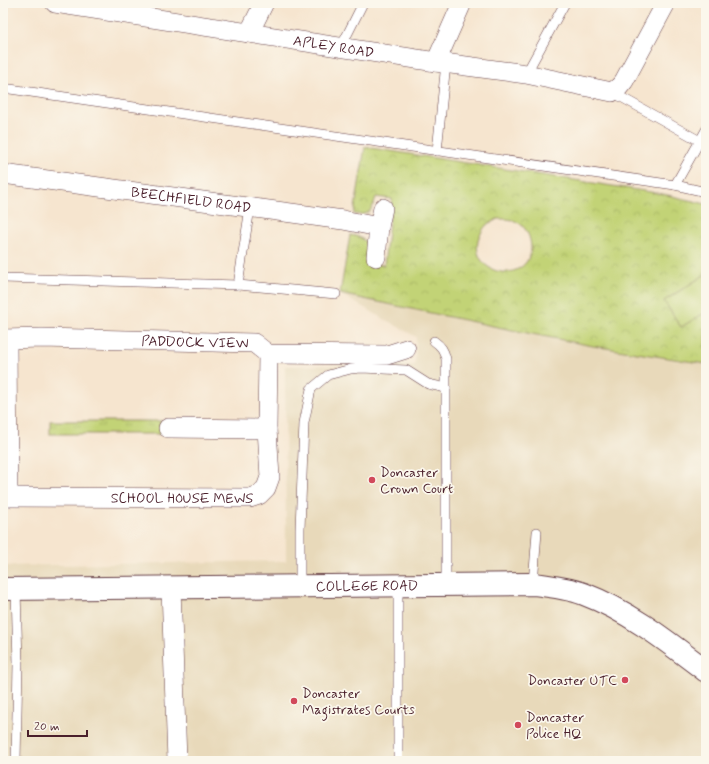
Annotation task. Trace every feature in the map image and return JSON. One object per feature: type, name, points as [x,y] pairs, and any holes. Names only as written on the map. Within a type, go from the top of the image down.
[{"type":"street","name":"APLEY ROAD","points":[[54,3],[526,74],[612,92]]},
{"type":"street","points":[[249,33],[264,3]]},
{"type":"street","points":[[441,62],[462,3]]},
{"type":"street","points":[[612,92],[624,81],[666,3]]},
{"type":"street","name":"BEECHFIELD ROAD","points":[[3,174],[343,220],[379,227]]},
{"type":"street","points":[[376,257],[379,227],[383,208]]},
{"type":"street","name":"PADDOCK VIEW","points":[[5,339],[42,338],[254,343],[268,354]]},
{"type":"street","name":"SCHOOL HOUSE MEWS","points":[[5,339],[5,497],[250,498],[259,495],[266,488],[270,477],[267,429],[268,354]]},
{"type":"street","points":[[268,354],[387,355],[406,349]]},
{"type":"street","points":[[168,428],[267,429]]},
{"type":"street","name":"COLLEGE ROAD","points":[[9,589],[533,584],[557,586],[584,594],[619,610],[653,632],[706,671]]},
{"type":"street","points":[[171,588],[178,761]]},
{"type":"lane","points":[[341,47],[363,3]]},
{"type":"lane","points":[[526,74],[565,3]]},
{"type":"lane","points":[[437,151],[441,62]]},
{"type":"lane","points":[[3,88],[675,185],[706,192]]},
{"type":"lane","points":[[612,92],[700,141]]},
{"type":"lane","points":[[675,185],[706,130]]},
{"type":"lane","points":[[238,285],[250,208]]},
{"type":"lane","points":[[3,278],[238,285],[336,294]]},
{"type":"lane","points":[[434,341],[445,351],[446,359],[446,585]]},
{"type":"lane","points":[[300,586],[300,529],[304,423],[311,389],[328,375],[350,369],[361,368],[396,368],[406,370],[428,384],[446,388]]},
{"type":"lane","points":[[533,584],[537,532]]},
{"type":"lane","points":[[398,586],[398,760]]},
{"type":"lane","points":[[9,589],[18,664],[16,761]]},
{"type":"shaded area","points":[[340,294],[593,346],[706,364],[706,761],[3,761],[3,566],[286,561],[285,366],[415,365],[416,337]]},
{"type":"green space","points":[[365,147],[663,194],[706,204],[706,274],[664,301],[681,327],[706,312],[706,364],[593,346],[340,294],[350,235],[357,236],[367,244],[369,252],[367,263],[384,265],[392,199],[376,197],[369,212],[354,214]],"holes":[[[497,219],[506,219],[517,222],[528,233],[531,243],[530,256],[524,264],[516,270],[509,272],[494,270],[488,267],[479,256],[477,249],[481,233],[489,223]]]},
{"type":"green space","points":[[706,274],[706,312],[681,327],[664,301]]},
{"type":"green space","points":[[50,421],[161,421],[161,434],[50,434]]},
{"type":"place","name":"Doncaster Crown Court","points":[[372,480]]},
{"type":"place","name":"Doncaster UTC","points":[[625,680]]},
{"type":"place","name":"Doncaster Magistrates Courts","points":[[294,701]]},
{"type":"place","name":"Doncaster Police HQ","points":[[518,725]]}]
